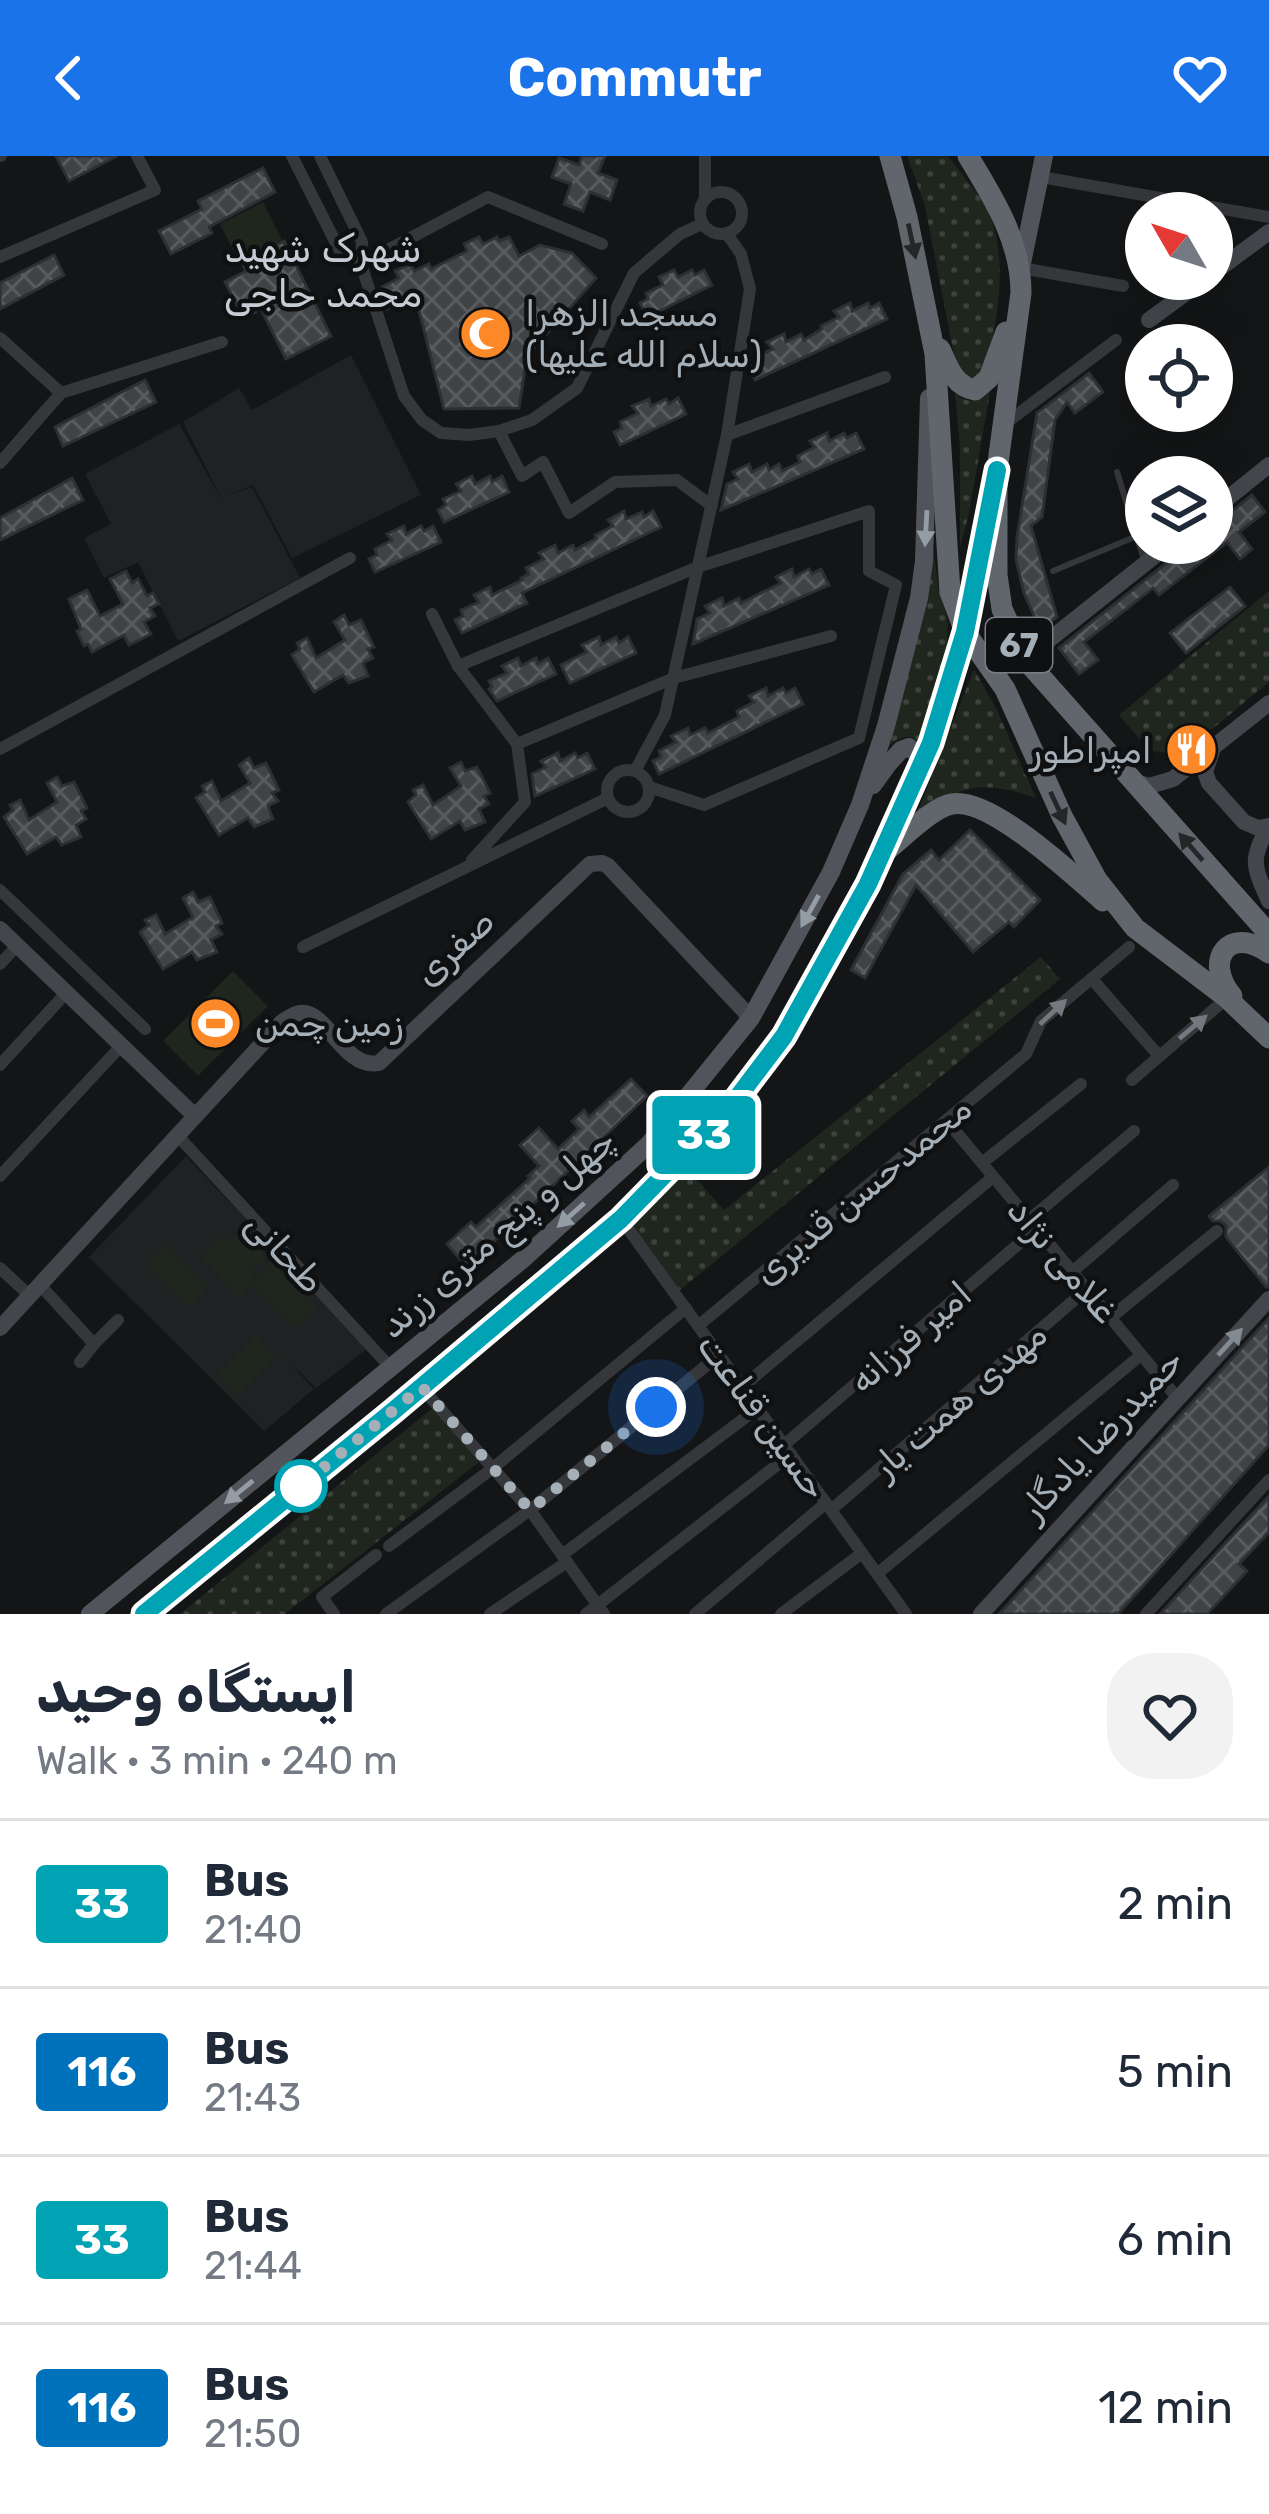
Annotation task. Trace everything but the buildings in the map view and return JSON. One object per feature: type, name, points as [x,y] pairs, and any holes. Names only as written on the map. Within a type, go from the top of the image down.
[{"type":"highway","name":"67","points":[[890,156],[929,327],[937,380],[950,592],[965,632],[1005,689],[1080,853],[1132,937],[1227,998],[1265,1034]]},
{"type":"highway","name":"67","points":[[968,156],[1011,234],[1021,268],[997,470],[1002,609],[1025,659],[1269,934]]},
{"type":"highway","points":[[929,327],[956,380],[975,390],[989,378],[1021,292]]},
{"type":"highway","points":[[883,854],[937,811],[951,804],[970,805],[1008,824],[1132,937]]},
{"type":"highway","points":[[1265,1034],[1225,987],[1219,966],[1221,956],[1237,941],[1248,941],[1269,953]]},
{"type":"main road","points":[[1021,268],[1044,156]]},
{"type":"main road","name":"چهل و پنج متری زرند","points":[[90,1614],[522,1260],[649,1144],[751,1018],[831,872],[860,805],[906,649],[924,561],[929,327]]},
{"type":"main road","name":"چهل و پنج متری زرند","points":[[144,1614],[621,1219],[728,1110],[784,1036],[883,854],[924,760],[965,632],[997,470]]},
{"type":"main road","points":[[860,805],[901,750],[909,747],[924,760]]},
{"type":"street","points":[[0,256],[155,190],[137,156]]},
{"type":"street","points":[[292,156],[339,248],[361,264]]},
{"type":"street","points":[[320,156],[362,242],[361,264],[404,396],[422,420],[441,433],[499,431],[532,420],[577,388],[634,273],[680,234],[703,224]]},
{"type":"street","points":[[705,156],[703,224],[713,233],[734,230],[743,211],[737,198],[718,191],[705,198]]},
{"type":"street","points":[[1041,177],[1269,217]]},
{"type":"street","points":[[361,264],[488,197],[602,244]]},
{"type":"street","points":[[1233,258],[1269,232]]},
{"type":"street","points":[[635,771],[665,716],[728,435],[749,289],[741,254],[727,234]]},
{"type":"street","points":[[1021,268],[1123,286]]},
{"type":"street","points":[[1149,320],[1176,300]]},
{"type":"street","points":[[0,338],[62,394]]},
{"type":"street","points":[[1002,426],[1116,340]]},
{"type":"street","points":[[0,463],[62,394],[222,342]]},
{"type":"street","points":[[728,435],[885,377]]},
{"type":"street","points":[[499,431],[522,476],[543,462],[569,513],[616,482],[677,480],[712,506]]},
{"type":"street","points":[[1233,494],[1269,466]]},
{"type":"street","points":[[458,666],[698,567],[869,511],[869,571],[896,585],[860,738],[704,805],[649,787]]},
{"type":"street","points":[[0,749],[350,558]]},
{"type":"street","points":[[1025,659],[1144,564]]},
{"type":"street","points":[[432,614],[458,666],[517,744],[525,802],[468,865]]},
{"type":"street","points":[[517,744],[674,678],[831,635]]},
{"type":"street","points":[[1132,780],[1149,786],[1161,784],[1269,703]]},
{"type":"street","points":[[1214,748],[1205,772],[1209,782],[1244,822],[1252,827],[1269,826]]},
{"type":"street","points":[[627,770],[635,771],[649,787],[646,802],[636,811],[621,812],[608,798],[608,785],[627,770]]},
{"type":"street","points":[[303,947],[608,798]]},
{"type":"street","points":[[1269,826],[1256,848],[1254,866],[1269,901]]},
{"type":"street","name":"صفری","points":[[0,1328],[283,1022],[298,1012],[310,1014],[357,1060],[380,1063],[590,864],[608,866],[751,1018]]},
{"type":"street","points":[[0,890],[145,1029]]},
{"type":"street","points":[[0,929],[195,1116]]},
{"type":"street","name":"محمدحسن قدیری","points":[[698,1326],[1026,1054],[1041,1021],[1092,979],[1132,937]]},
{"type":"street","points":[[0,964],[17,946]]},
{"type":"street","points":[[1092,979],[1159,1056]]},
{"type":"street","points":[[0,1065],[66,993]]},
{"type":"street","points":[[1132,1080],[1227,998]]},
{"type":"street","points":[[0,1175],[122,1046]]},
{"type":"street","points":[[982,1163],[1081,1084]]},
{"type":"street","name":"غلامی نژاد","points":[[946,1121],[1179,1400]]},
{"type":"street","name":"امیر فرزانه","points":[[596,1611],[787,1449],[1134,1131]]},
{"type":"street","name":"طحانی","points":[[178,1136],[391,1368]]},
{"type":"street","points":[[742,1387],[993,1177]]},
{"type":"street","points":[[1072,1271],[1173,1185]]},
{"type":"street","name":"حسین قناعت","points":[[621,1219],[902,1613]]},
{"type":"street","points":[[1110,1318],[1217,1231]]},
{"type":"street","points":[[0,1268],[36,1291],[94,1344]]},
{"type":"street","name":"مهدی همت یار","points":[[695,1614],[1087,1289]]},
{"type":"street","name":"حمیدرضا یادگار","points":[[981,1614],[1269,1299]]},
{"type":"street","points":[[334,1614],[322,1597],[493,1468],[686,1308]]},
{"type":"street","points":[[80,1362],[118,1320]]},
{"type":"street","points":[[877,1574],[1141,1354]]},
{"type":"street","points":[[386,1614],[530,1510],[719,1355]]},
{"type":"street","points":[[422,1387],[530,1510],[596,1611]]},
{"type":"street","points":[[490,1614],[758,1408]]},
{"type":"street","points":[[1146,1614],[1269,1480]]},
{"type":"street","points":[[782,1614],[862,1552]]},
{"type":"lane","points":[[1117,472],[1125,498]]},
{"type":"lane","points":[[1053,572],[1125,541]]},
{"type":"shaded area","points":[[907,156],[948,156],[978,195],[997,239],[1000,282],[988,366],[971,380],[955,360],[925,206]]},
{"type":"shaded area","points":[[263,202],[282,240],[239,262],[220,224]]},
{"type":"shaded area","points":[[351,355],[421,495],[292,558],[253,485],[226,496],[252,487],[300,578],[178,641],[138,562],[104,578],[84,538],[111,524],[85,474],[179,424],[222,500],[183,422],[239,388],[252,410]]},
{"type":"shaded area","points":[[991,387],[960,548],[955,393],[974,400]]},
{"type":"shaded area","points":[[933,547],[948,622],[947,647],[921,743],[905,737],[882,752],[927,600]]},
{"type":"shaded area","points":[[1269,591],[1269,682],[1187,750],[1150,751],[1119,715]]},
{"type":"shaded area","points":[[974,669],[1036,798],[1001,788],[973,788],[916,816]]},
{"type":"shaded area","points":[[1041,957],[1060,979],[679,1291],[634,1229],[635,1217],[686,1167],[724,1210]]},
{"type":"shaded area","name":"زمین چمن","points":[[233,971],[268,1006],[198,1076],[163,1041]]},
{"type":"shaded area","points":[[186,1156],[368,1348],[316,1388],[288,1361],[314,1389],[264,1431],[89,1257]]},
{"type":"shaded area","points":[[241,1230],[266,1258],[253,1270],[239,1256],[255,1275],[248,1285],[272,1261],[317,1306],[294,1329],[251,1286],[238,1298],[200,1256],[221,1237],[227,1243]]},
{"type":"shaded area","points":[[167,1245],[209,1287],[189,1306],[148,1264]]},
{"type":"shaded area","points":[[256,1336],[276,1357],[238,1395],[218,1374]]},
{"type":"shaded area","points":[[435,1406],[479,1462],[285,1614],[180,1614]]},
{"type":"bus line","name":"33","points":[[144,1614],[621,1219],[728,1110],[784,1036],[868,884],[931,743],[965,632],[997,470]]},
{"type":"place","name":"مسجد الزهرا (سلام الله علیها)","points":[[486,334]]},
{"type":"place","name":"امپراطور","points":[[1191,750]]},
{"type":"place","name":"زمین چمن","points":[[216,1023]]},
{"type":"district","name":"شهرک شهید محمد حاجی","points":[[323,272]]},
{"type":"route","points":[[301,1486],[296,1490],[422,1387],[530,1510],[656,1407]]}]
